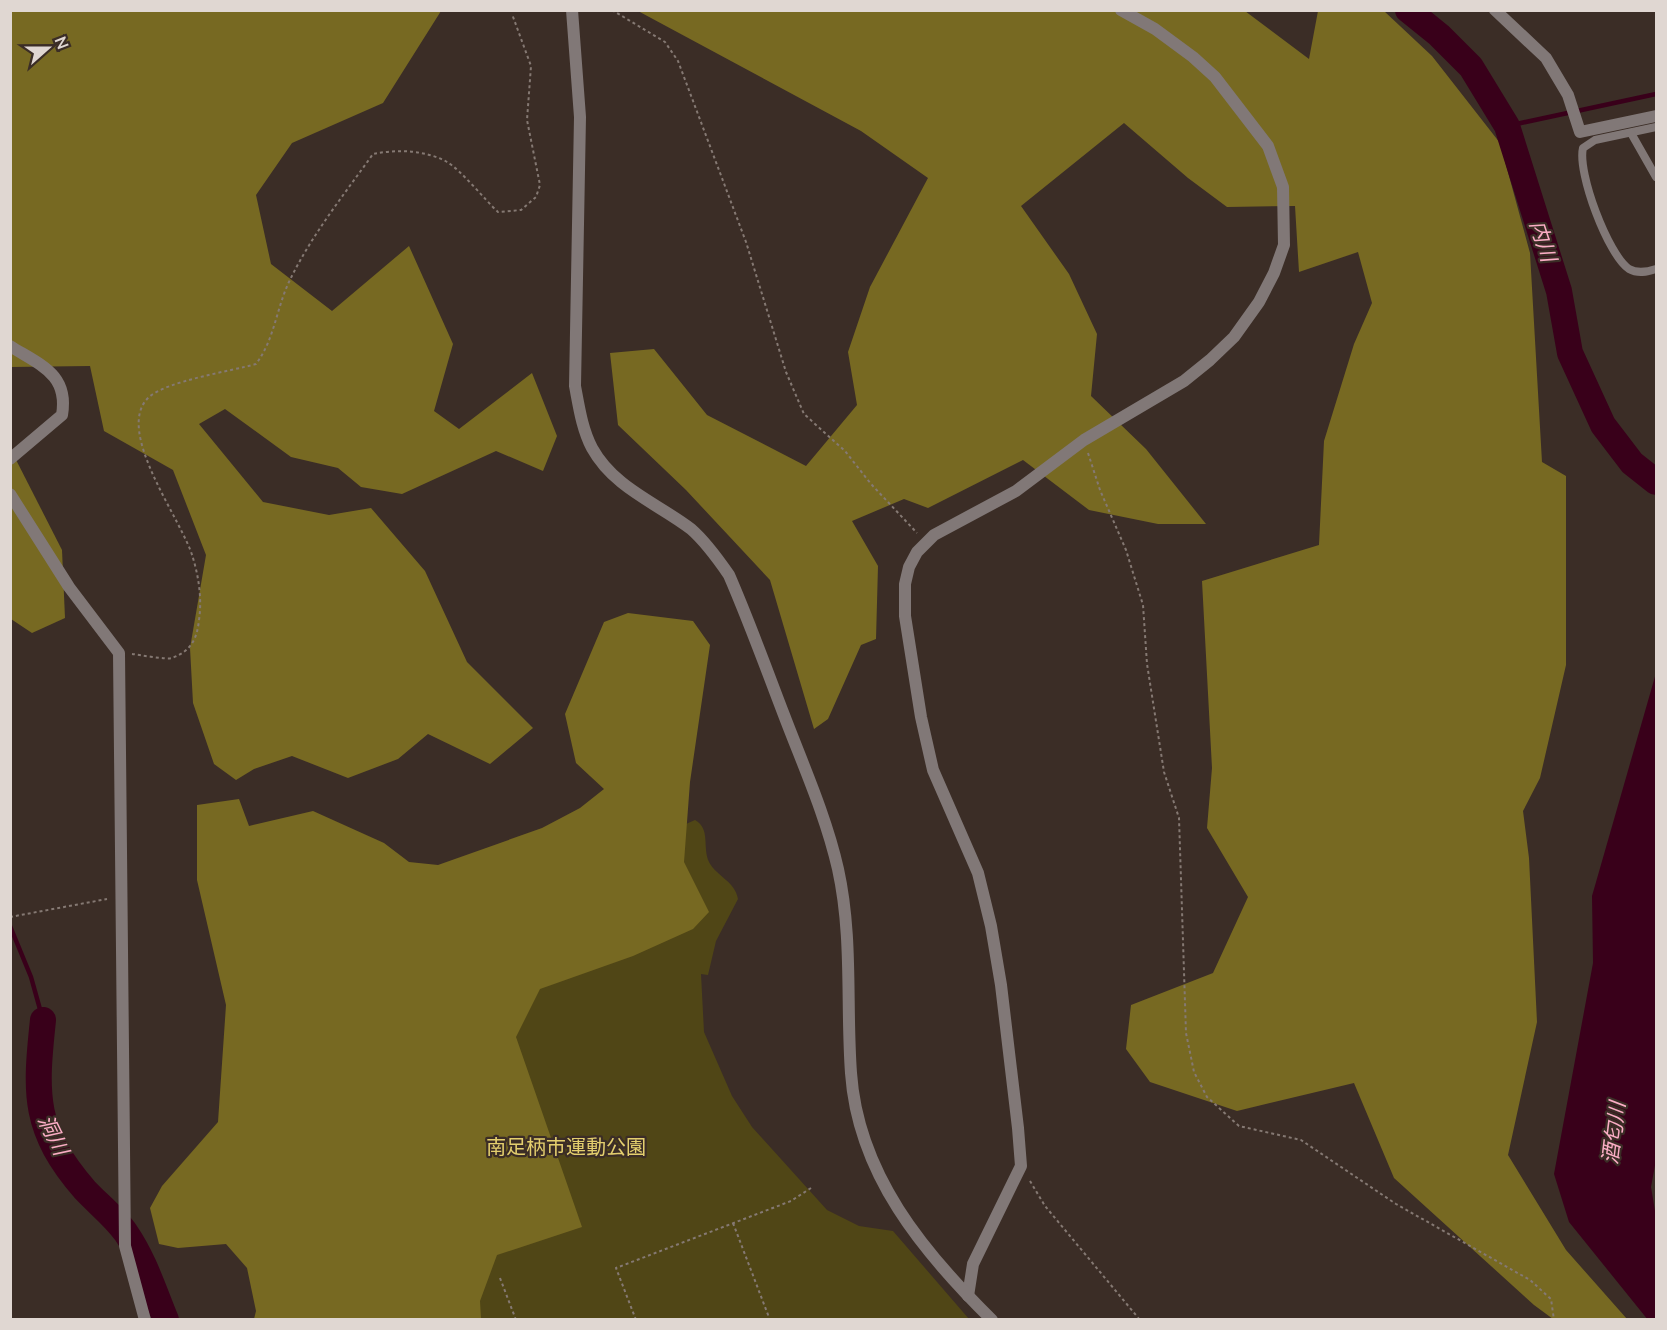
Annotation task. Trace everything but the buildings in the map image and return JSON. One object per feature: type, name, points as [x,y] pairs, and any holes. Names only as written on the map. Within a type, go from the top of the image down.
[{"type":"street","points":[[572,10],[580,117],[575,386],[582,423],[593,448],[610,472],[637,495],[691,530],[711,550],[729,575],[811,785],[838,868],[847,930],[851,1074],[865,1139],[886,1191],[901,1215],[968,1296],[992,1320]]},
{"type":"street","points":[[968,1296],[973,1264],[1021,1166],[1002,985],[992,926],[978,873],[933,770],[904,616],[905,584],[909,567],[925,542],[945,527],[1016,491],[1084,440],[1184,381],[1210,360],[1234,336],[1259,302],[1274,273],[1284,245],[1283,187],[1268,146],[1215,77],[1164,36],[1121,10]]},
{"type":"street","points":[[1495,10],[1546,58],[1568,96],[1580,132],[1656,116]]},
{"type":"street","points":[[10,346],[48,369],[60,384],[65,400],[62,415],[10,459]]},
{"type":"street","points":[[10,494],[69,587],[119,653],[125,1246],[145,1320]]},
{"type":"lane","points":[[1656,127],[1587,144],[1581,155],[1584,174],[1600,221],[1618,256],[1629,268],[1642,273],[1656,269]]},
{"type":"lane","points":[[1580,132],[1587,144]]},
{"type":"lane","points":[[1631,133],[1656,177]]},
{"type":"path","points":[[612,10],[665,42],[678,61],[746,242],[786,372],[804,414],[845,451],[871,484],[925,542]]},
{"type":"path","points":[[119,653],[171,659],[190,648],[196,639],[202,604],[193,556],[143,452],[139,419],[147,398],[166,387],[256,364],[268,348],[288,286],[310,243],[373,153],[391,150],[419,153],[448,162],[498,212],[521,210],[536,197],[540,185],[527,120],[531,66],[512,14]]},
{"type":"path","points":[[1084,440],[1100,490],[1126,550],[1143,605],[1147,664],[1164,772],[1179,818],[1186,1033],[1194,1072],[1207,1097],[1239,1126],[1301,1140],[1396,1204],[1530,1280],[1551,1299],[1554,1320]]},
{"type":"path","points":[[10,917],[122,897]]},
{"type":"path","points":[[1021,1166],[1045,1206],[1140,1320]]},
{"type":"path","points":[[636,1320],[616,1268],[796,1198],[811,1188]]},
{"type":"path","points":[[733,1223],[770,1320]]},
{"type":"path","points":[[500,1278],[516,1320]]},
{"type":"green space","name":"南足柄市運動公園","points":[[695,820],[705,833],[709,862],[716,872],[730,883],[738,899],[716,941],[708,975],[701,974],[704,1032],[732,1096],[752,1127],[827,1210],[859,1226],[893,1231],[969,1319],[396,1319],[365,1077],[659,836]]},
{"type":"shaded area","points":[[10,11],[441,11],[383,103],[292,143],[256,195],[271,264],[332,311],[409,246],[453,344],[434,411],[459,429],[532,373],[557,436],[543,471],[496,451],[402,494],[361,487],[338,468],[291,457],[225,409],[199,424],[263,502],[329,515],[371,508],[425,571],[467,662],[533,728],[490,764],[428,734],[398,759],[348,778],[292,756],[254,769],[236,780],[214,764],[193,703],[190,648],[206,555],[173,470],[104,431],[90,366],[11,367]]},
{"type":"shaded area","points":[[638,11],[1245,11],[1309,59],[1318,11],[1384,11],[1432,56],[1500,143],[1530,253],[1542,462],[1566,476],[1566,665],[1540,778],[1523,811],[1529,858],[1537,1022],[1508,1155],[1566,1250],[1627,1319],[1553,1319],[1534,1305],[1394,1178],[1354,1083],[1237,1111],[1150,1082],[1126,1049],[1131,1005],[1213,973],[1248,897],[1207,828],[1212,768],[1202,581],[1319,545],[1324,441],[1354,344],[1372,303],[1358,252],[1299,272],[1295,206],[1227,207],[1188,178],[1124,123],[1021,206],[1069,274],[1097,334],[1091,396],[1146,449],[1206,524],[1158,524],[1089,510],[1023,460],[928,508],[904,499],[852,521],[878,566],[876,639],[861,645],[828,719],[814,729],[770,580],[686,490],[618,425],[610,353],[654,349],[707,415],[806,466],[857,405],[848,352],[870,287],[928,178],[861,131]]},
{"type":"shaded area","points":[[10,448],[62,550],[65,618],[32,633],[11,619]]},
{"type":"shaded area","points":[[628,613],[693,621],[710,645],[690,782],[684,862],[709,912],[693,929],[633,956],[540,989],[516,1037],[582,1227],[497,1255],[480,1301],[481,1319],[254,1319],[256,1311],[247,1268],[226,1244],[178,1248],[159,1244],[150,1208],[162,1186],[218,1122],[226,1005],[197,880],[197,805],[239,799],[249,826],[313,811],[384,843],[409,862],[438,865],[542,828],[580,808],[604,789],[576,763],[565,714],[604,622]]},
{"type":"water","name":"酒匂川","points":[[1656,673],[1656,1160],[1651,1187],[1656,1217],[1656,1319],[1648,1320],[1569,1222],[1554,1174],[1593,963],[1592,896]]},
{"type":"waterway","name":"内川","points":[[1408,10],[1439,35],[1471,67],[1507,126],[1559,291],[1570,353],[1603,425],[1632,463],[1656,482]]},
{"type":"waterway","points":[[1507,126],[1656,94]]},
{"type":"waterway","name":"洞川","points":[[10,926],[31,977],[43,1020]]},
{"type":"waterway","name":"洞川","points":[[43,1020],[39,1091],[47,1130],[55,1149],[68,1169],[126,1233],[138,1253],[166,1320]]}]
